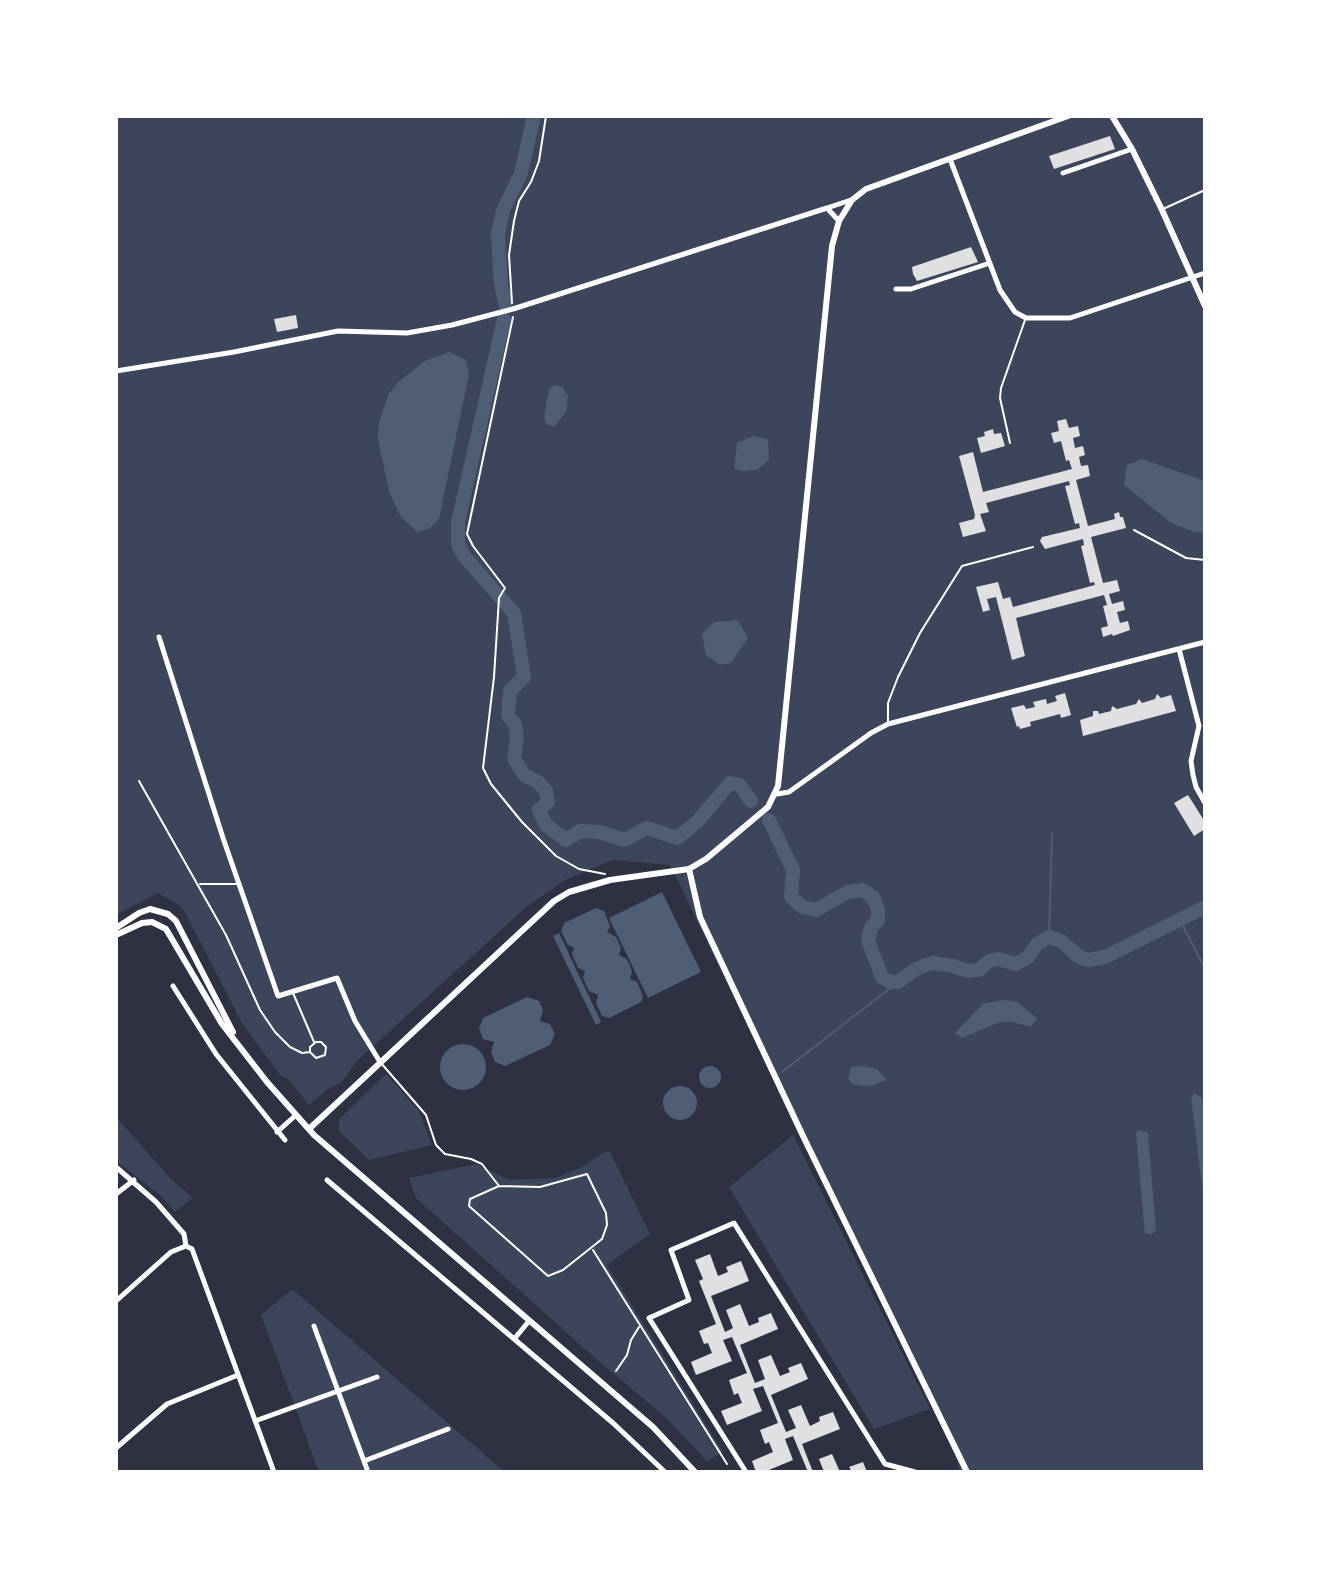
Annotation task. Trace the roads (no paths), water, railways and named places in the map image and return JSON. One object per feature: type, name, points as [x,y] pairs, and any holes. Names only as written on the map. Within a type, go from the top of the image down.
[{"type":"street","points":[[116,371],[338,331],[407,333],[503,312],[852,200],[882,182],[1068,116]]},
{"type":"street","points":[[1112,116],[1162,210],[1205,306]]},
{"type":"street","points":[[1063,173],[1132,149]]},
{"type":"street","points":[[950,158],[1006,302],[1026,318],[1070,318],[1205,273]]},
{"type":"street","points":[[309,1129],[541,910],[569,892],[610,880],[689,869],[706,859],[768,807],[777,794],[832,246],[839,221],[852,200]]},
{"type":"street","points":[[827,208],[839,221]]},
{"type":"street","points":[[896,289],[911,289],[990,263]]},
{"type":"street","points":[[159,637],[278,996],[337,978],[355,1021],[380,1062]]},
{"type":"street","points":[[777,794],[789,792],[888,724],[1205,642]]},
{"type":"street","points":[[1179,649],[1199,726],[1191,761],[1193,775],[1205,803]]},
{"type":"street","points":[[689,869],[700,917],[967,1472]]},
{"type":"street","points":[[116,928],[150,909],[168,914],[176,921],[241,1046]]},
{"type":"street","points":[[116,935],[142,923],[152,922],[166,929],[207,1001],[309,1129],[342,1162],[653,1427],[695,1472]]},
{"type":"street","points":[[173,986],[216,1054],[285,1140]]},
{"type":"street","points":[[277,1132],[296,1115]]},
{"type":"street","points":[[116,1167],[134,1180],[184,1234],[186,1246],[193,1251],[274,1472]]},
{"type":"street","points":[[116,1194],[134,1180]]},
{"type":"street","points":[[327,1180],[515,1338],[665,1472]]},
{"type":"street","points":[[746,1472],[649,1318],[689,1300],[671,1250],[734,1223],[885,1464],[915,1472]]},
{"type":"street","points":[[116,1301],[171,1252],[186,1246]]},
{"type":"street","points":[[515,1338],[529,1321]]},
{"type":"street","points":[[314,1326],[368,1472]]},
{"type":"street","points":[[116,1448],[167,1404],[238,1375]]},
{"type":"street","points":[[255,1421],[377,1377]]},
{"type":"street","points":[[364,1461],[448,1429]]},
{"type":"lane","points":[[1162,210],[1205,190]]},
{"type":"lane","points":[[1010,443],[1000,398],[1001,388],[1026,318]]},
{"type":"lane","points":[[1134,530],[1186,558],[1205,560]]},
{"type":"lane","points":[[888,724],[888,703],[898,677],[920,633],[962,566],[1033,547]]},
{"type":"lane","points":[[139,781],[226,935],[260,1010],[290,1047],[302,1053],[310,1052]]},
{"type":"lane","points":[[198,884],[239,884]]},
{"type":"lane","points":[[293,993],[314,1043]]},
{"type":"lane","points":[[310,1052],[316,1058],[326,1053],[324,1044],[314,1043]]},
{"type":"lane","points":[[310,1052],[314,1043]]},
{"type":"lane","points":[[380,1062],[426,1115],[436,1145],[445,1154],[482,1164],[499,1186]]},
{"type":"lane","points":[[587,1174],[606,1213],[607,1225],[602,1239],[563,1270],[548,1276],[469,1206],[470,1199],[499,1186],[540,1187],[587,1174]]},
{"type":"lane","points":[[592,1249],[727,1464]]},
{"type":"lane","points":[[616,1371],[640,1326]]},
{"type":"waterway","points":[[506,306],[501,285],[498,234],[503,211],[521,173],[534,116]]},
{"type":"waterway","points":[[504,319],[458,522],[458,544],[464,556],[514,613],[524,677],[510,691],[508,716],[515,724],[517,737],[514,758],[524,775],[538,782],[546,791],[548,802],[539,810],[546,825],[566,840],[580,831],[600,832],[624,840],[647,828],[677,838],[696,823],[730,783],[740,785],[751,801]]},
{"type":"waterway","points":[[769,820],[793,870],[791,897],[803,907],[816,910],[848,892],[862,890],[873,897],[878,920],[871,927],[868,941],[882,977],[890,982],[898,982],[916,969],[932,963],[968,971],[979,970],[989,961],[998,959],[1016,964],[1049,937],[1061,941],[1079,957],[1088,960],[1105,957],[1205,907]]},
{"type":"waterway","points":[[1049,937],[1052,834]]},
{"type":"waterway","points":[[1180,920],[1205,969]]},
{"type":"waterway","points":[[782,1072],[898,982]]}]
